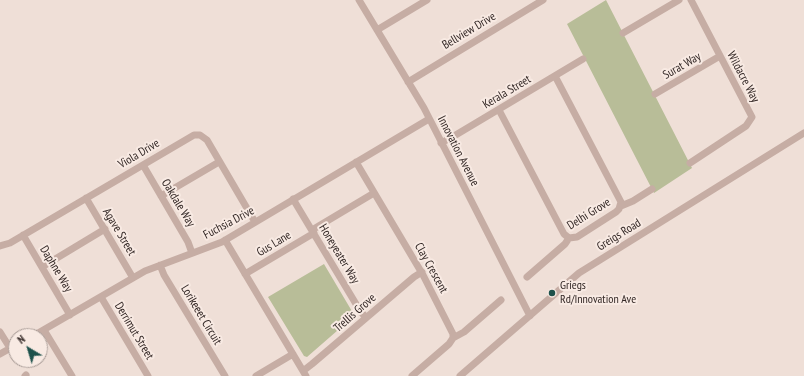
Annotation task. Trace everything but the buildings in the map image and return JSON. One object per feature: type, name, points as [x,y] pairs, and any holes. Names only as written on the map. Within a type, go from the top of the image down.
[{"type":"street","name":"Innovation Avenue","points":[[359,0],[429,118],[530,316]]},
{"type":"street","points":[[377,30],[428,0]]},
{"type":"street","name":"Bellview Drive","points":[[408,82],[543,0]]},
{"type":"street","points":[[623,33],[679,0]]},
{"type":"street","name":"Wildacre Way","points":[[690,163],[746,126],[752,117],[691,0]]},
{"type":"street","name":"Surat Way","points":[[655,94],[720,56]]},
{"type":"street","name":"Kerala Street","points":[[441,143],[583,59]]},
{"type":"street","name":"Delhi Grove","points":[[499,110],[564,234],[569,238],[577,237],[616,212],[621,206],[621,202],[555,76]]},
{"type":"street","name":"Fuchsia Drive","points":[[47,328],[133,278],[160,265],[225,240],[429,118]]},
{"type":"street","name":"Greigs Road","points":[[460,376],[579,273],[804,134]]},
{"type":"street","name":"Viola Drive","points":[[0,246],[10,243],[194,135],[204,137],[255,222]]},
{"type":"street","points":[[161,196],[219,162]]},
{"type":"street","name":"Clay Crescent","points":[[356,162],[422,272],[452,330],[453,338]]},
{"type":"street","name":"Oakdale Way","points":[[143,165],[188,242],[192,253]]},
{"type":"street","points":[[621,206],[633,201],[652,189]]},
{"type":"street","name":"Gus Lane","points":[[245,274],[374,193]]},
{"type":"street","name":"Agave Street","points":[[86,198],[133,278]]},
{"type":"street","name":"Honeyeater Way","points":[[293,199],[359,309],[366,318]]},
{"type":"street","points":[[42,267],[105,229]]},
{"type":"street","name":"Daphne Way","points":[[23,235],[70,315]]},
{"type":"street","points":[[527,277],[569,238]]},
{"type":"street","points":[[225,240],[305,373]]},
{"type":"street","name":"Lorikeeet Circuit","points":[[160,265],[164,275],[224,376]]},
{"type":"street","name":"Trellis Grove","points":[[305,373],[312,364],[414,277],[422,272]]},
{"type":"street","name":"Derrimut Street","points":[[101,297],[148,376]]},
{"type":"street","points":[[412,376],[449,344],[453,338],[464,332],[501,300]]},
{"type":"street","points":[[0,332],[8,341]]},
{"type":"street","points":[[48,337],[72,376]]},
{"type":"street","points":[[256,376],[293,354]]},
{"type":"green space","points":[[606,0],[692,168],[654,193],[567,24]]},
{"type":"green space","points":[[324,264],[353,313],[353,317],[307,357],[304,356],[268,297]]},
{"type":"place","name":"Griegs Rd/Innovation Ave","points":[[552,293]]}]
